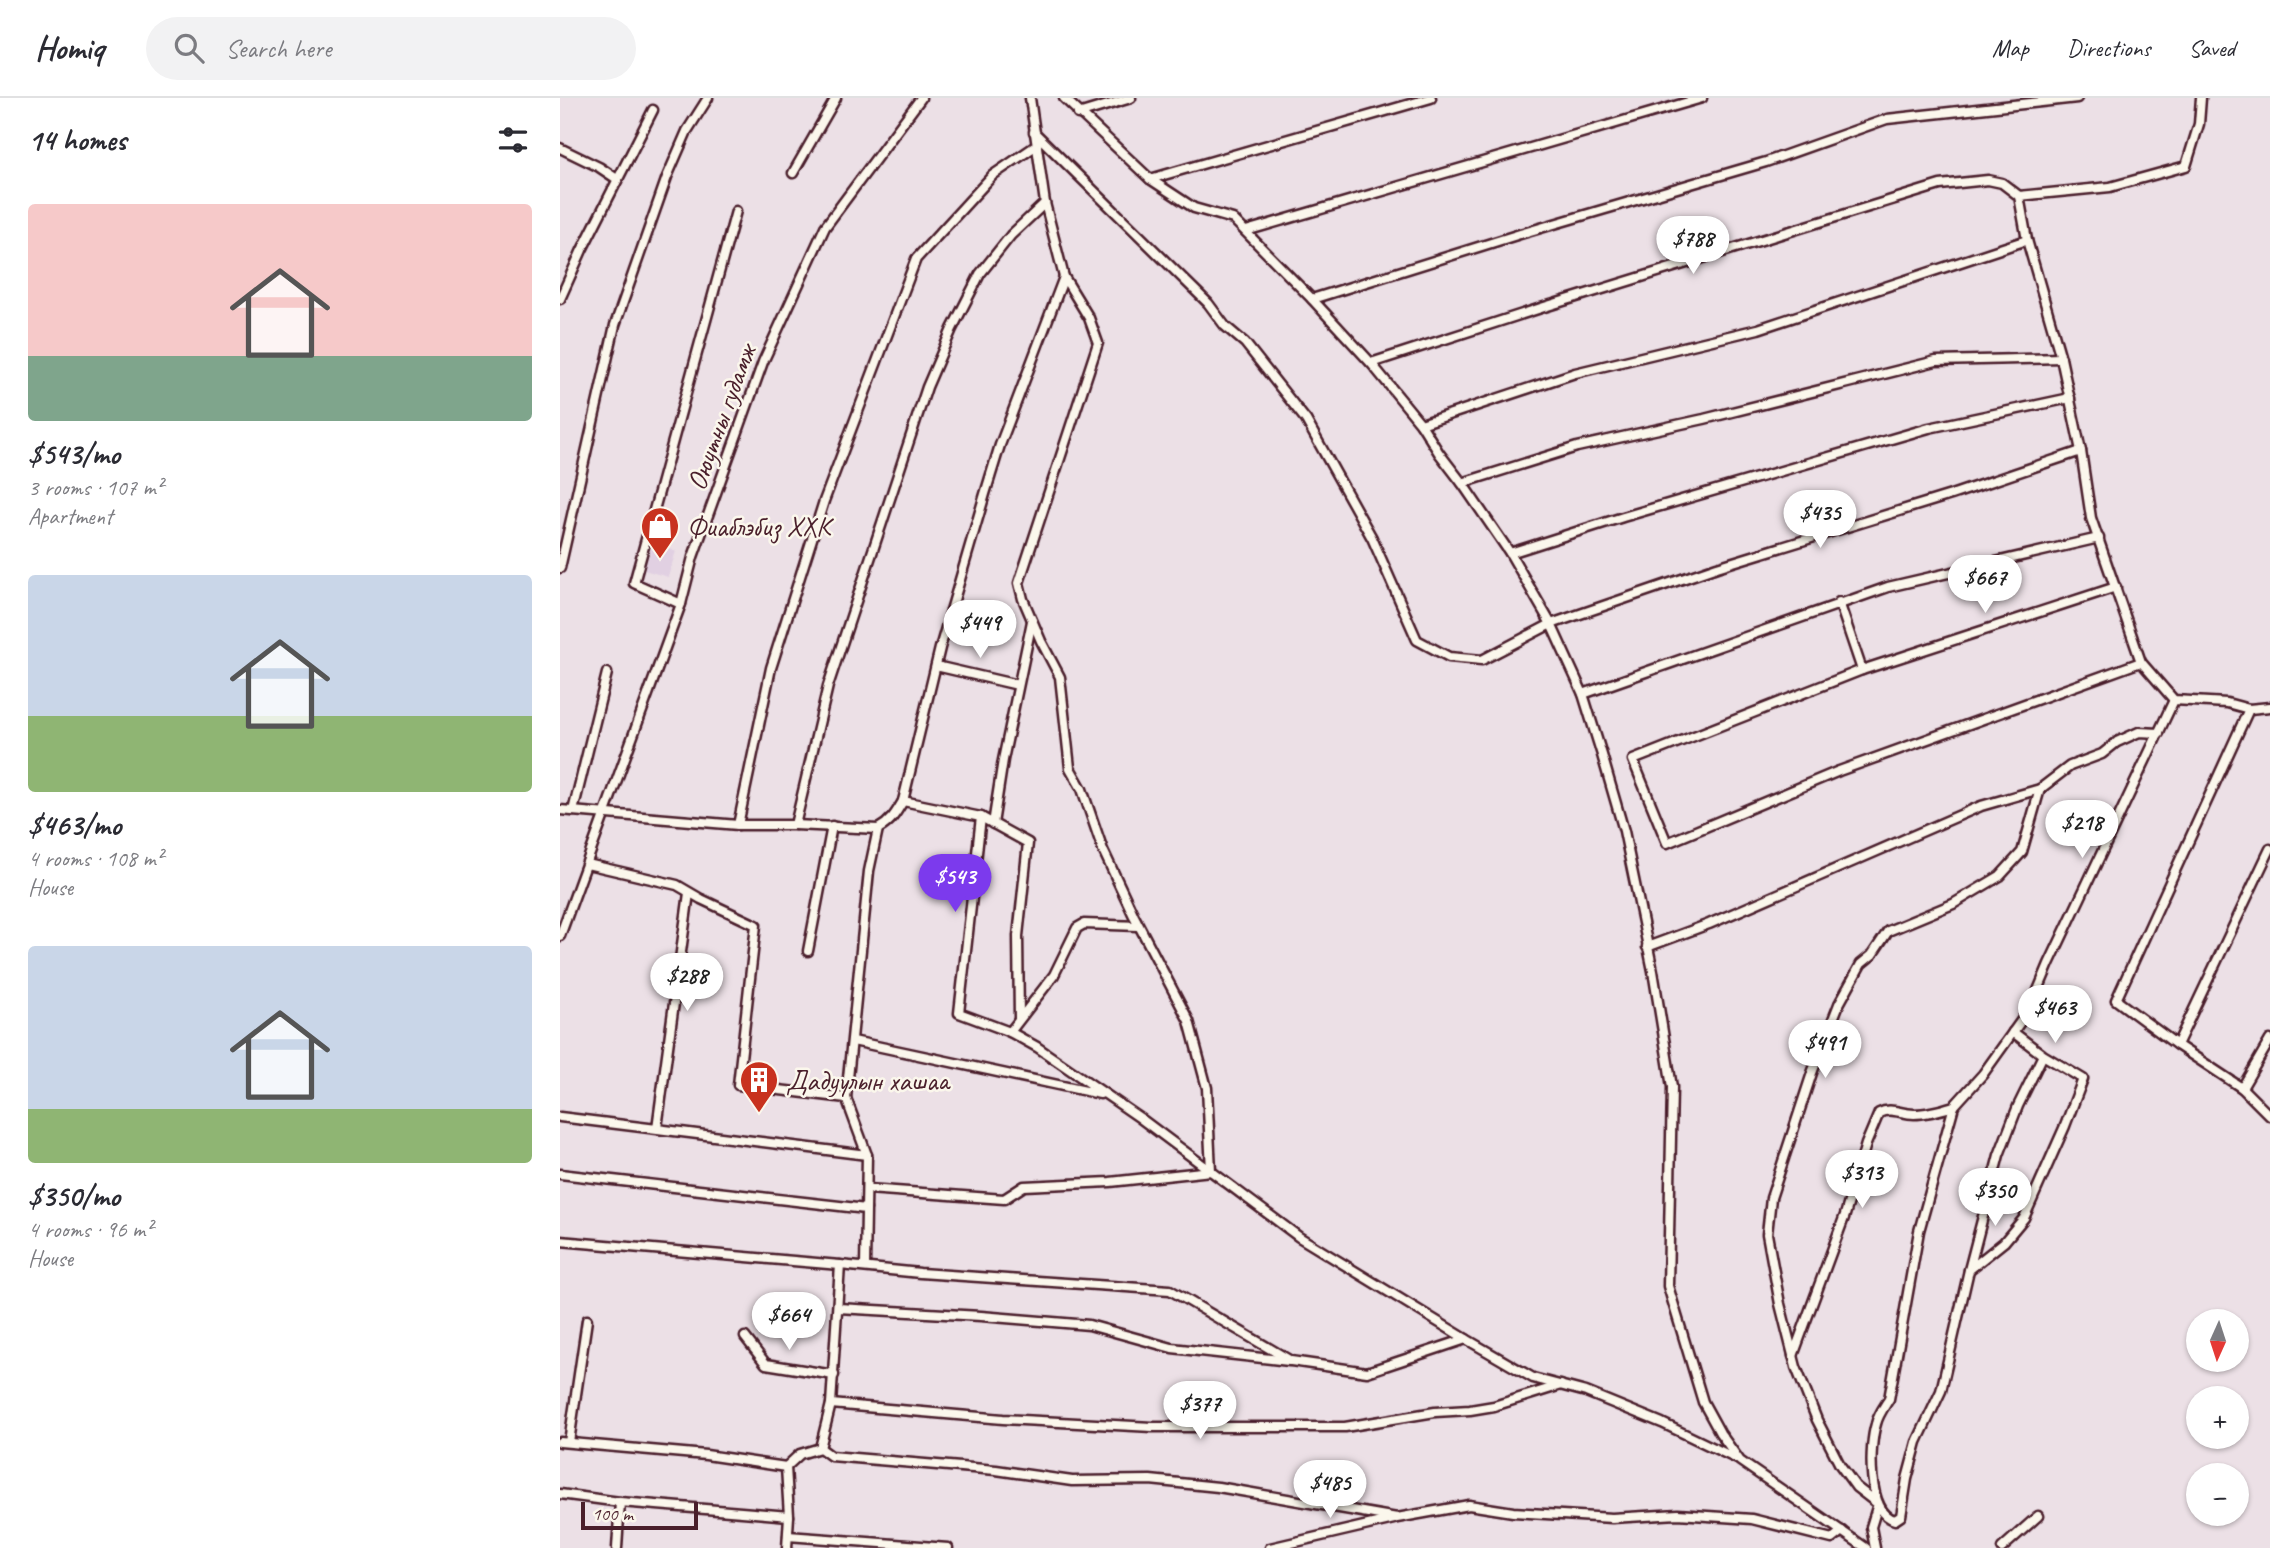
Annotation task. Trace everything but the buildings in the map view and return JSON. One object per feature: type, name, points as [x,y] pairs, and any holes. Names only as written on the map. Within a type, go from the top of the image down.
[{"type":"street","points":[[560,568],[615,325],[672,166],[687,131],[708,98]]},
{"type":"street","points":[[793,173],[836,98]]},
{"type":"street","name":"Оюутны гудамж","points":[[560,936],[681,604],[693,557],[763,362],[825,226],[921,98]]},
{"type":"street","points":[[1030,98],[1045,203],[1064,277],[1089,318],[1098,343],[1019,583],[1032,621],[1060,677],[1070,768],[1082,789],[1103,850],[1138,926],[1189,1021],[1207,1088],[1211,1171]]},
{"type":"street","points":[[1064,98],[1150,179],[1194,208],[1233,219],[1312,299],[1421,424],[1438,453],[1510,553],[1551,624],[1583,694],[1624,831],[1672,1087],[1668,1286],[1703,1402],[1740,1461]]},
{"type":"street","points":[[1079,114],[1131,98]]},
{"type":"street","points":[[1150,179],[1432,98]]},
{"type":"street","points":[[1246,231],[1702,98]]},
{"type":"street","points":[[1312,299],[1520,234],[1766,162],[1887,119],[2077,98]]},
{"type":"street","points":[[2019,196],[2110,187],[2186,166],[2199,124],[2201,98]]},
{"type":"street","points":[[560,299],[653,110]]},
{"type":"street","points":[[1033,131],[1208,303],[1225,326],[1245,343],[1306,419],[1372,538],[1417,640],[1449,657],[1482,660],[1551,624],[1717,567],[1951,495],[2081,451]]},
{"type":"street","points":[[738,825],[771,668],[824,501],[916,259],[993,175],[1038,145]]},
{"type":"street","points":[[560,149],[599,167],[617,179]]},
{"type":"street","points":[[1370,363],[1940,185],[1988,180],[2002,183],[2019,196],[2027,240],[2070,398],[2091,518],[2141,662],[2174,700],[2227,703],[2249,709],[2270,707]]},
{"type":"street","points":[[795,825],[828,686],[927,387],[980,274],[1011,235],[1045,203]]},
{"type":"street","points":[[681,604],[634,583],[737,211]]},
{"type":"street","points":[[1421,424],[1575,373],[1758,329],[2027,240]]},
{"type":"street","points":[[560,810],[738,825],[878,829],[887,824],[903,801],[936,666],[1000,445],[1064,277]]},
{"type":"street","points":[[1462,483],[1577,447],[1704,419],[1936,361],[2061,358]]},
{"type":"street","points":[[1510,553],[1623,517],[1929,428],[2070,398]]},
{"type":"street","points":[[1583,694],[1888,587],[2099,538]]},
{"type":"street","points":[[2116,587],[1862,670],[1633,760],[1667,842],[1839,771],[2141,662]]},
{"type":"street","points":[[1839,603],[1862,670]]},
{"type":"street","points":[[993,824],[1032,621]]},
{"type":"street","points":[[936,666],[1018,685]]},
{"type":"street","points":[[573,811],[607,674]]},
{"type":"street","points":[[1875,1548],[1871,1527],[1878,1504],[1871,1472],[1875,1424],[1888,1399],[1919,1231],[1954,1106],[1983,1074],[2035,998],[2174,700]]},
{"type":"street","points":[[2249,709],[2116,1000],[2176,1045],[2242,1088],[2270,1116]]},
{"type":"street","points":[[1647,947],[1720,920],[1981,806],[2040,789],[2070,766],[2102,754],[2127,737],[2139,732],[2159,733]]},
{"type":"street","points":[[2040,789],[2022,852],[2000,876],[1954,904],[1888,930],[1872,955],[1861,964],[1839,1003],[1812,1073],[1771,1198],[1767,1234],[1793,1356],[1817,1420],[1840,1465],[1856,1487],[1878,1504],[1889,1519],[1895,1520],[1901,1516],[1917,1442],[1941,1391],[1999,1155],[2018,1106],[2043,1055]]},
{"type":"street","points":[[903,801],[981,817],[1028,843],[1018,936],[1019,1019]]},
{"type":"street","points":[[981,817],[959,1013],[1010,1032],[1037,1047],[1299,1237],[1466,1339],[1533,1378],[1586,1392],[1662,1423],[1740,1461],[1866,1548]]},
{"type":"street","points":[[808,951],[832,826]]},
{"type":"street","points":[[865,1268],[867,1155],[846,1098],[869,871],[878,829]]},
{"type":"street","points":[[2176,1045],[2270,849]]},
{"type":"street","points":[[587,864],[677,885],[756,925],[738,1085],[846,1098]]},
{"type":"street","points":[[657,1128],[689,893]]},
{"type":"street","points":[[1010,1032],[1054,975],[1077,928],[1084,924],[1138,926]]},
{"type":"street","points":[[1969,1270],[2004,1242],[2024,1218],[2083,1079],[2043,1055],[2013,1032]]},
{"type":"street","points":[[853,1041],[1106,1095]]},
{"type":"street","points":[[2242,1088],[2270,1041]]},
{"type":"street","points":[[1793,1356],[1839,1234],[1866,1144],[1879,1113],[1886,1109],[1913,1114],[1954,1106]]},
{"type":"street","points":[[560,1117],[867,1155]]},
{"type":"street","points":[[868,1189],[1004,1199],[1024,1186],[1110,1182],[1211,1171]]},
{"type":"street","points":[[560,1174],[866,1209]]},
{"type":"street","points":[[560,1241],[865,1268],[1170,1290],[1291,1361]]},
{"type":"street","points":[[820,1448],[831,1404],[840,1265]]},
{"type":"street","points":[[838,1308],[1089,1325],[1172,1348],[1367,1372],[1466,1339]]},
{"type":"street","points":[[587,1320],[564,1442],[706,1455],[786,1467]]},
{"type":"street","points":[[745,1336],[766,1364],[834,1374]]},
{"type":"street","points":[[831,1404],[1003,1419],[1152,1427],[1345,1427],[1435,1412],[1482,1408],[1562,1385]]},
{"type":"street","points":[[786,1467],[800,1454],[820,1448]]},
{"type":"street","points":[[820,1448],[831,1456],[996,1470],[1072,1481],[1150,1480],[1218,1487],[1397,1518]]},
{"type":"street","points":[[786,1467],[789,1516],[787,1548]]},
{"type":"street","points":[[560,1494],[620,1502],[789,1516]]},
{"type":"street","points":[[617,1548],[620,1502]]},
{"type":"street","points":[[1270,1548],[1397,1518],[1469,1505],[1513,1512],[1612,1518],[1678,1514],[1752,1519],[1832,1539],[1842,1531]]},
{"type":"street","points":[[2001,1548],[2038,1516]]},
{"type":"street","points":[[788,1535],[948,1548]]},
{"type":"shaded area","name":"Фиаблэбиз ХХК","points":[[653,543],[676,551],[668,577],[644,570]]},
{"type":"place","name":"Фиаблэбиз ХХК","points":[[660,560]]},
{"type":"place","name":"Дадуулын хашаа","points":[[759,1114]]}]
